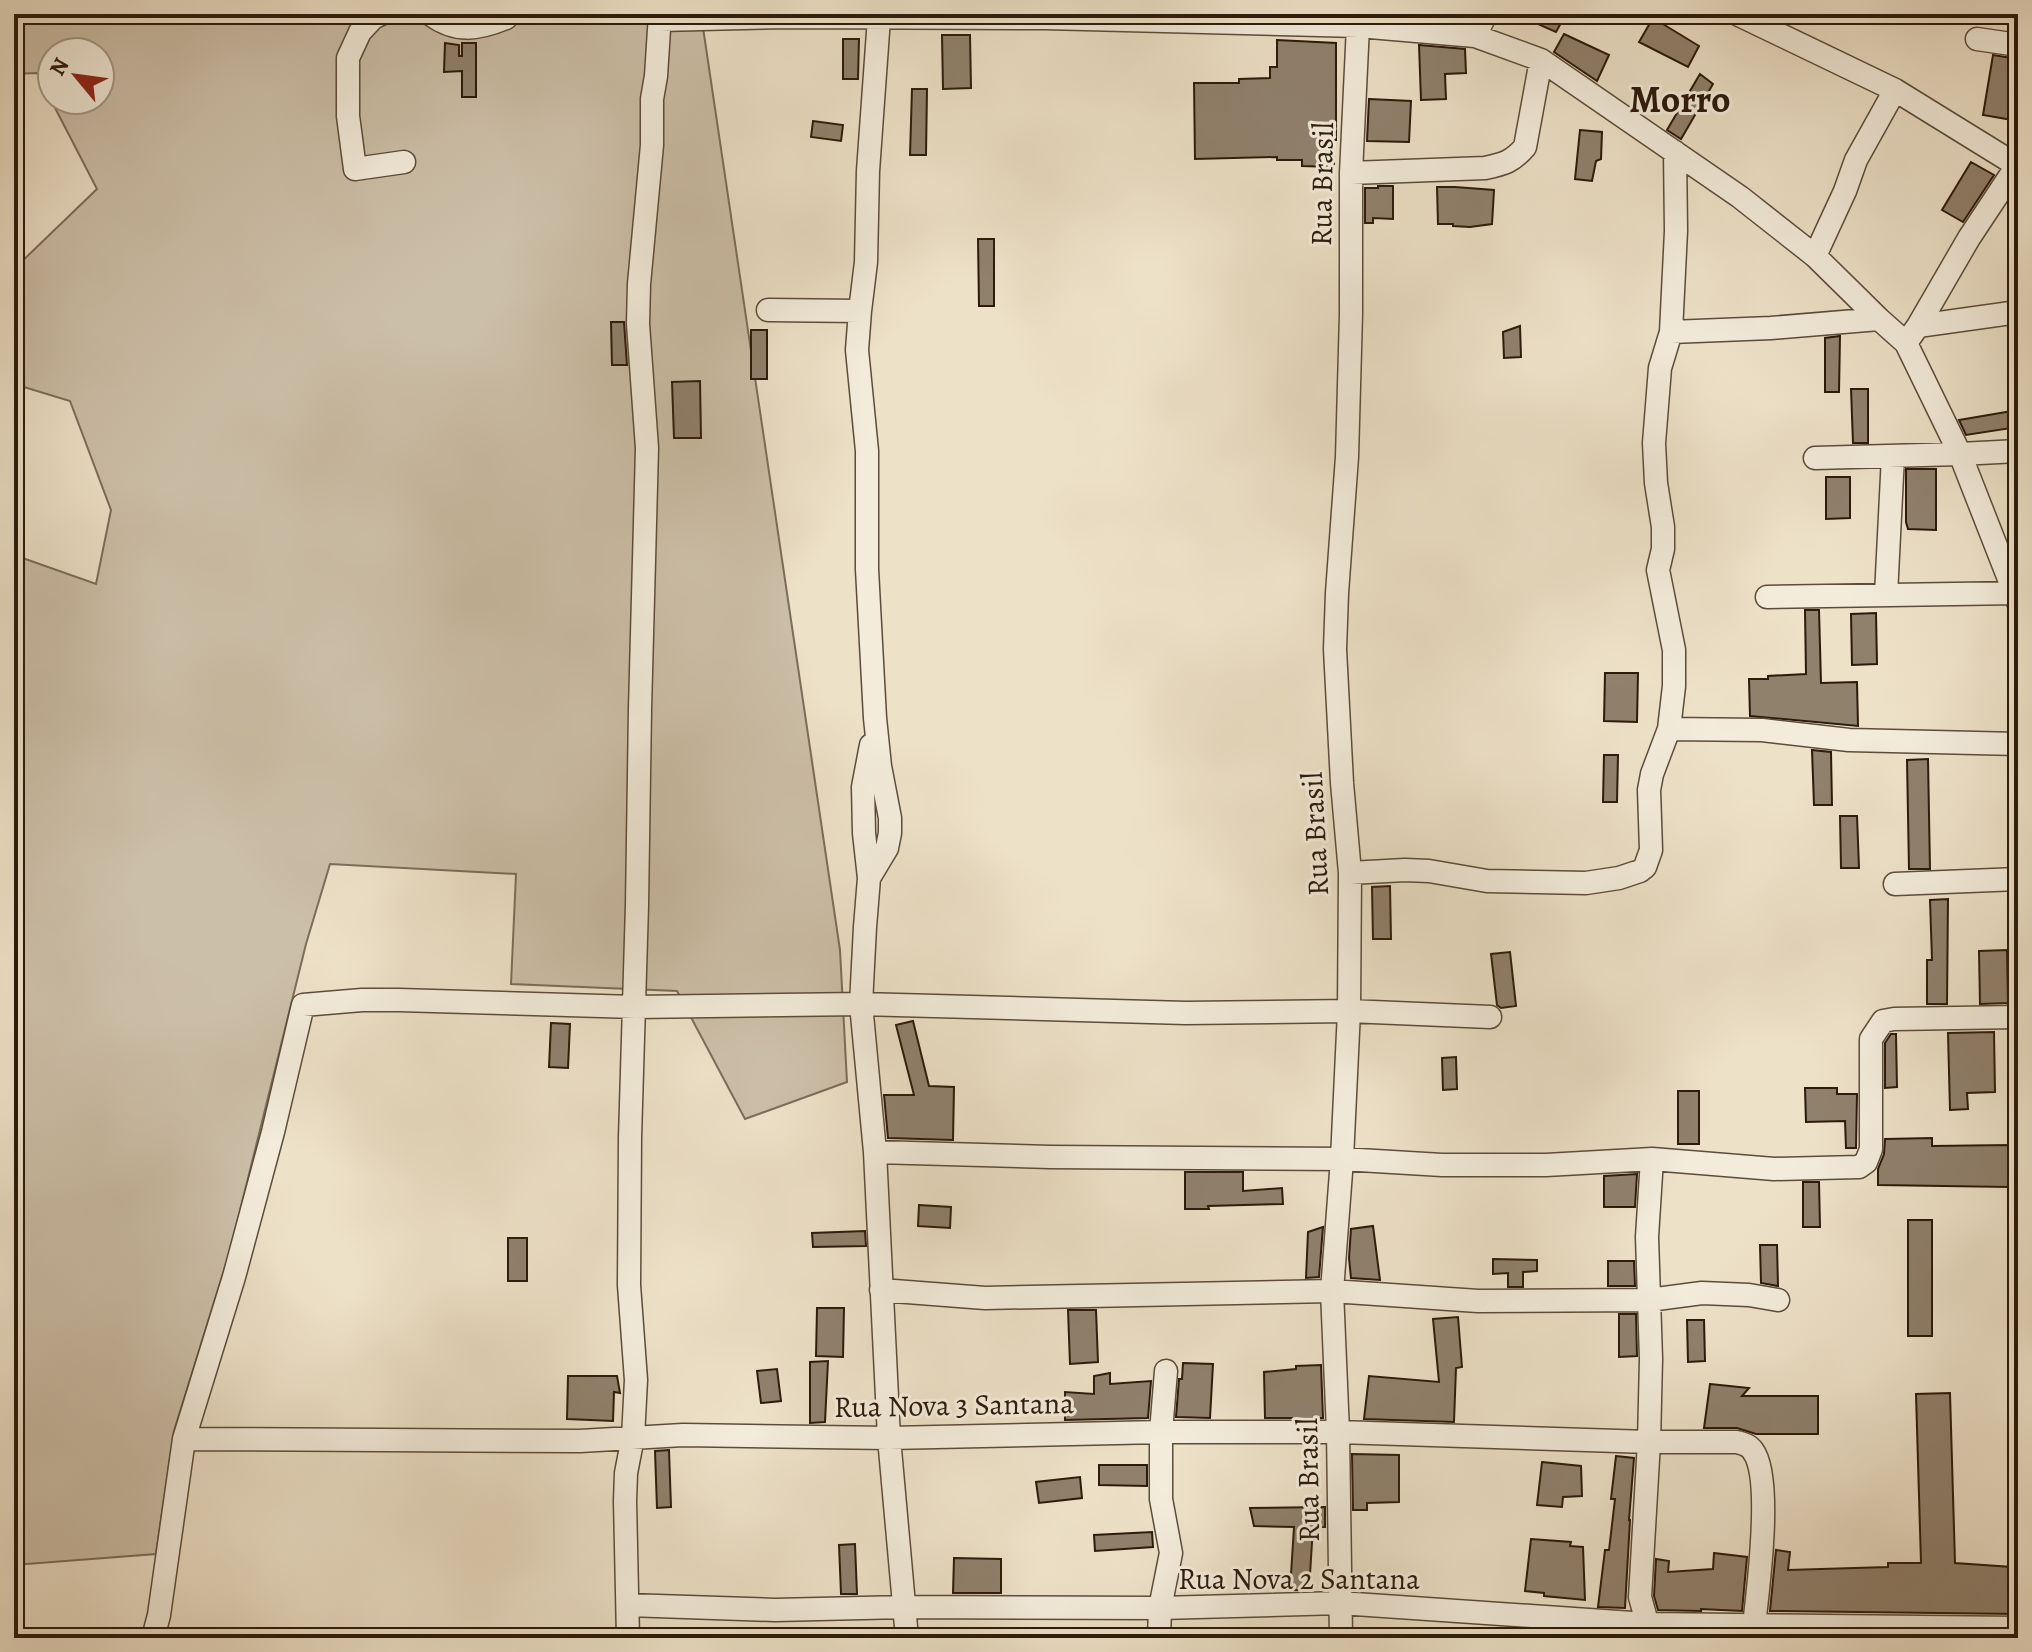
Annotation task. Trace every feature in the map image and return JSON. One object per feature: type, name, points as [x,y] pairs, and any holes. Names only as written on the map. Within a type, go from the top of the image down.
[{"type":"street","points":[[381,14],[360,32],[348,58],[348,116],[355,169],[404,162]]},
{"type":"street","points":[[430,14],[458,29],[487,26],[506,18]]},
{"type":"street","points":[[1475,36],[1486,14]]},
{"type":"street","points":[[1737,14],[1895,90],[2018,165],[1969,238],[1912,334]]},
{"type":"street","points":[[628,1638],[625,1487],[633,1437],[636,1380],[629,1285],[629,1231],[647,448],[638,324],[660,17],[1181,17],[1358,26],[1475,36],[1541,60],[1740,197],[1815,256],[1879,319],[1912,334],[2018,312]]},
{"type":"street","points":[[879,18],[868,171],[866,262],[857,350],[867,451],[867,569],[875,718],[890,833],[887,848],[869,878],[861,1004],[875,1152],[889,1438],[907,1638]]},
{"type":"street","name":"Rua Brasil","points":[[1341,1638],[1332,1291],[1349,1011],[1350,873],[1335,649],[1347,457],[1351,173],[1358,26]]},
{"type":"street","points":[[1977,39],[2018,45]]},
{"type":"street","points":[[1351,173],[1485,168],[1504,164],[1516,157],[1525,147],[1541,60]]},
{"type":"street","points":[[1815,256],[1856,160],[1895,90]]},
{"type":"street","points":[[1350,873],[1417,871],[1487,881],[1586,883],[1619,878],[1645,867],[1651,850],[1649,790],[1669,729],[1674,686],[1674,650],[1658,570],[1663,549],[1663,527],[1654,443],[1660,368],[1671,332],[1676,231],[1675,152]]},
{"type":"street","points":[[768,310],[860,311]]},
{"type":"street","points":[[1671,332],[1879,319]]},
{"type":"street","points":[[1767,597],[2017,596],[1912,334]]},
{"type":"street","points":[[1815,458],[2018,451]]},
{"type":"street","points":[[1886,595],[1893,456]]},
{"type":"street","points":[[1669,729],[1762,730],[1849,740],[2018,744]]},
{"type":"street","points":[[1895,884],[2018,879]]},
{"type":"street","points":[[153,1638],[184,1439],[234,1277],[303,1005],[362,1000],[635,1007],[861,1004],[1186,1013],[1349,1011],[1490,1017]]},
{"type":"street","points":[[875,1152],[1342,1159],[1442,1165],[1546,1165],[1652,1159],[1774,1169],[1859,1167],[1866,1162],[1871,1149],[1871,1039],[1883,1021],[2018,1017]]},
{"type":"street","points":[[1649,1631],[1640,1597],[1649,1442],[1651,1359],[1647,1237],[1652,1159]]},
{"type":"street","points":[[881,1290],[985,1298],[1332,1291],[1478,1301],[1649,1300],[1702,1293],[1778,1300]]},
{"type":"street","points":[[1159,1638],[1160,1608],[1171,1553],[1161,1499],[1161,1432],[1166,1371]]},
{"type":"street","name":"Rua Nova 3 Santana","points":[[184,1439],[580,1441],[683,1435],[889,1438],[1338,1432],[1649,1442],[1724,1441],[1746,1444],[1753,1450],[1762,1485],[1764,1521],[1754,1625]]},
{"type":"street","name":"Rua Nova 2 Santana","points":[[628,1605],[775,1610],[1160,1608],[1340,1603],[1649,1631],[1754,1625],[2018,1628]]},
{"type":"shaded area","points":[[14,14],[701,14],[840,950],[847,1082],[745,1119],[677,991],[511,984],[516,874],[330,864],[306,944],[230,1251],[174,1431],[156,1554],[14,1565],[14,555],[96,584],[111,510],[70,401],[14,384],[14,269],[97,189],[59,116],[116,116],[116,36],[36,36],[36,73],[14,74]]},
{"type":"building","points":[[1515,14],[1566,14],[1556,32]]},
{"type":"building","points":[[1653,18],[1699,46],[1688,67],[1639,42]]},
{"type":"building","points":[[1564,34],[1609,55],[1597,81],[1554,52]]},
{"type":"building","points":[[942,35],[970,35],[971,88],[943,89]]},
{"type":"building","points":[[843,39],[859,39],[858,79],[843,79]]},
{"type":"building","points":[[1277,40],[1336,43],[1334,167],[1302,166],[1302,160],[1277,160],[1277,157],[1195,159],[1194,83],[1239,83],[1239,79],[1270,78],[1270,67],[1277,67]]},
{"type":"building","points":[[445,43],[459,45],[459,56],[462,56],[462,43],[476,43],[476,97],[462,97],[462,71],[444,72]]},
{"type":"building","points":[[1419,45],[1465,49],[1466,73],[1445,74],[1446,99],[1421,100]]},
{"type":"building","points":[[1993,55],[2018,59],[2018,121],[1983,115]]},
{"type":"building","points":[[1700,74],[1713,84],[1681,139],[1667,130]]},
{"type":"building","points":[[912,89],[927,89],[926,155],[910,155]]},
{"type":"building","points":[[1369,99],[1411,101],[1409,142],[1367,141]]},
{"type":"building","points":[[813,121],[843,125],[841,141],[811,137]]},
{"type":"building","points":[[1580,130],[1602,132],[1601,159],[1596,161],[1592,181],[1575,179]]},
{"type":"building","points":[[1971,162],[1994,175],[1963,222],[1942,210]]},
{"type":"building","points":[[1393,186],[1393,219],[1373,218],[1373,223],[1365,223],[1365,188]]},
{"type":"building","points":[[1437,187],[1494,190],[1492,224],[1470,227],[1438,224]]},
{"type":"building","points":[[978,239],[994,239],[994,306],[979,306]]},
{"type":"building","points":[[611,322],[624,322],[627,365],[612,365]]},
{"type":"building","points":[[1520,326],[1521,357],[1504,358],[1503,332]]},
{"type":"building","points":[[751,330],[767,330],[767,379],[751,379]]},
{"type":"building","points":[[1840,336],[1839,392],[1825,392],[1825,338]]},
{"type":"building","points":[[700,381],[701,438],[674,438],[672,382]]},
{"type":"building","points":[[1851,389],[1868,389],[1868,443],[1853,443]]},
{"type":"building","points":[[2018,410],[2018,427],[1966,435],[1959,420]]},
{"type":"building","points":[[1906,469],[1936,469],[1936,530],[1908,529]]},
{"type":"building","points":[[1826,477],[1850,477],[1850,518],[1826,519]]},
{"type":"building","points":[[1805,610],[1819,610],[1821,683],[1857,682],[1858,726],[1750,716],[1749,679],[1806,674]]},
{"type":"building","points":[[1876,613],[1877,664],[1852,665],[1851,614]]},
{"type":"building","points":[[1605,673],[1638,673],[1637,722],[1604,721]]},
{"type":"building","points":[[1812,750],[1831,752],[1832,805],[1814,805]]},
{"type":"building","points":[[1604,755],[1618,755],[1617,802],[1603,802]]},
{"type":"building","points":[[1928,759],[1930,869],[1909,869],[1907,760]]},
{"type":"building","points":[[1840,816],[1857,816],[1859,868],[1841,868]]},
{"type":"building","points":[[1390,886],[1391,939],[1373,939],[1372,887]]},
{"type":"building","points":[[1948,899],[1947,1004],[1927,1004],[1927,960],[1932,960],[1930,900]]},
{"type":"building","points":[[2007,950],[2008,1003],[1980,1004],[1979,951]]},
{"type":"building","points":[[1510,952],[1516,1006],[1501,1008],[1497,1005],[1491,954]]},
{"type":"building","points":[[913,1021],[929,1086],[954,1087],[953,1140],[888,1138],[884,1095],[914,1095],[896,1025]]},
{"type":"building","points":[[551,1023],[570,1024],[568,1068],[549,1067]]},
{"type":"building","points":[[1994,1032],[1995,1092],[1967,1093],[1968,1109],[1950,1110],[1948,1033]]},
{"type":"building","points":[[1891,1034],[1896,1034],[1897,1087],[1885,1088],[1885,1043]]},
{"type":"building","points":[[1456,1057],[1457,1089],[1443,1090],[1442,1058]]},
{"type":"building","points":[[1805,1088],[1837,1088],[1837,1094],[1857,1094],[1856,1148],[1846,1148],[1845,1121],[1806,1122]]},
{"type":"building","points":[[1678,1091],[1699,1091],[1699,1144],[1678,1144]]},
{"type":"building","points":[[1932,1138],[1932,1146],[2009,1145],[2009,1187],[1878,1185],[1878,1169],[1884,1154],[1885,1139]]},
{"type":"building","points":[[1185,1172],[1243,1172],[1243,1191],[1282,1188],[1283,1204],[1185,1209]]},
{"type":"building","points":[[1637,1174],[1635,1207],[1604,1207],[1604,1176]]},
{"type":"building","points":[[1803,1182],[1819,1182],[1820,1227],[1803,1227]]},
{"type":"building","points":[[919,1205],[951,1207],[950,1228],[918,1226]]},
{"type":"building","points":[[1908,1220],[1932,1220],[1932,1336],[1908,1336]]},
{"type":"building","points":[[1373,1226],[1380,1280],[1351,1278],[1351,1229]]},
{"type":"building","points":[[1323,1227],[1319,1277],[1306,1278],[1308,1232]]},
{"type":"building","points":[[865,1231],[866,1246],[813,1247],[812,1233]]},
{"type":"building","points":[[508,1238],[527,1238],[527,1281],[508,1281]]},
{"type":"building","points":[[1760,1245],[1777,1245],[1778,1286],[1761,1283]]},
{"type":"building","points":[[1493,1259],[1537,1260],[1537,1271],[1523,1272],[1523,1287],[1508,1287],[1508,1273],[1493,1274]]},
{"type":"building","points":[[1608,1261],[1634,1261],[1635,1286],[1608,1286]]},
{"type":"building","points":[[817,1308],[844,1308],[843,1357],[816,1356]]},
{"type":"building","points":[[1068,1310],[1096,1310],[1098,1362],[1070,1364]]},
{"type":"building","points":[[1619,1314],[1636,1314],[1637,1356],[1619,1357]]},
{"type":"building","points":[[1458,1317],[1462,1367],[1456,1368],[1454,1422],[1364,1419],[1369,1376],[1439,1382],[1433,1319]]},
{"type":"building","points":[[1687,1320],[1704,1320],[1705,1361],[1688,1362]]},
{"type":"building","points":[[828,1361],[825,1422],[810,1423],[810,1362]]},
{"type":"building","points":[[1183,1363],[1213,1364],[1210,1418],[1176,1417]]},
{"type":"building","points":[[1321,1365],[1323,1418],[1265,1418],[1264,1372]]},
{"type":"building","points":[[777,1369],[781,1401],[761,1403],[757,1371]]},
{"type":"building","points":[[1110,1373],[1110,1384],[1151,1381],[1148,1418],[1065,1420],[1065,1392],[1094,1394],[1094,1376]]},
{"type":"building","points":[[568,1376],[617,1376],[620,1393],[614,1392],[613,1421],[567,1419]]},
{"type":"building","points":[[1710,1384],[1749,1388],[1742,1396],[1818,1396],[1818,1434],[1756,1434],[1737,1428],[1704,1428]]},
{"type":"building","points":[[1950,1393],[1955,1563],[2012,1567],[2012,1576],[2018,1576],[2018,1614],[1770,1611],[1776,1550],[1790,1552],[1788,1570],[1921,1563],[1916,1394]]},
{"type":"building","points":[[669,1450],[671,1507],[657,1508],[655,1451]]},
{"type":"building","points":[[1352,1454],[1399,1455],[1399,1502],[1367,1503],[1367,1510],[1353,1510]]},
{"type":"building","points":[[1616,1456],[1634,1458],[1625,1608],[1598,1607],[1605,1550],[1609,1550]]},
{"type":"building","points":[[1542,1462],[1581,1466],[1582,1496],[1563,1497],[1562,1507],[1537,1505]]},
{"type":"building","points":[[1099,1465],[1147,1465],[1147,1486],[1099,1485]]},
{"type":"building","points":[[1080,1477],[1082,1498],[1039,1503],[1036,1482]]},
{"type":"building","points":[[1325,1507],[1325,1527],[1313,1527],[1309,1590],[1290,1590],[1294,1527],[1254,1526],[1250,1508]]},
{"type":"building","points":[[1152,1532],[1153,1547],[1095,1551],[1094,1535]]},
{"type":"building","points":[[1531,1539],[1571,1542],[1570,1546],[1583,1547],[1585,1600],[1525,1591]]},
{"type":"building","points":[[855,1544],[857,1594],[841,1594],[839,1545]]},
{"type":"building","points":[[1714,1553],[1747,1557],[1742,1611],[1658,1610],[1654,1596],[1656,1559],[1669,1561],[1668,1572],[1713,1569]]},
{"type":"building","points":[[954,1558],[1001,1559],[1001,1593],[953,1593]]},
{"type":"district","name":"Morro","points":[[1680,99]]}]
